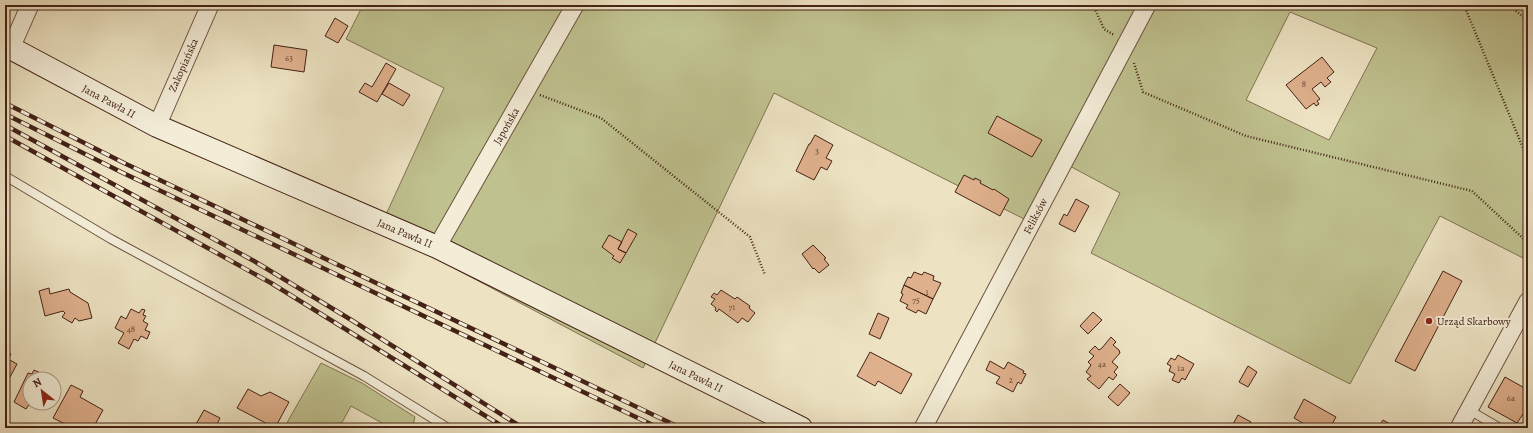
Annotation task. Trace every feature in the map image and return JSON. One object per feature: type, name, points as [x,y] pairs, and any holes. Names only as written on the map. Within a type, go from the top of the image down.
[{"type":"main road","name":"Jana Pawła II","points":[[8,47],[157,126],[437,247],[801,428]]},
{"type":"street","points":[[8,47],[30,5]]},
{"type":"street","name":"Zakopiańska","points":[[157,126],[210,5]]},
{"type":"street","name":"Japońska","points":[[437,247],[575,5]]},
{"type":"street","name":"Feliksów","points":[[923,428],[1147,5]]},
{"type":"street","points":[[1458,428],[1526,307]]},
{"type":"lane","points":[[5,176],[111,239],[364,376],[448,428]]},
{"type":"lane","points":[[1468,410],[1500,428]]},
{"type":"path","points":[[1093,5],[1104,29],[1127,43],[1143,92],[1246,136],[1472,191],[1528,243]]},
{"type":"path","points":[[1464,5],[1528,160]]},
{"type":"path","points":[[1509,5],[1528,21]]},
{"type":"path","points":[[526,90],[601,118],[750,237],[765,275]]},
{"type":"green space","points":[[363,5],[1528,5],[1528,252],[1525,259],[1440,216],[1350,384],[1091,253],[1120,193],[1066,164],[1034,224],[774,93],[643,368],[433,257],[378,232],[444,88],[346,39]],"holes":[[[1290,12],[1377,48],[1329,140],[1246,100]]]},
{"type":"green space","points":[[321,363],[362,383],[415,417],[413,425],[418,428],[391,428],[351,406],[339,428],[284,428]]},
{"type":"building","points":[[335,18],[348,26],[338,43],[325,36]]},
{"type":"building","points":[[274,45],[307,50],[304,72],[271,67]]},
{"type":"building","points":[[1322,57],[1334,72],[1327,78],[1331,82],[1325,87],[1321,82],[1312,89],[1320,99],[1317,101],[1319,104],[1316,106],[1314,103],[1306,109],[1286,85]]},
{"type":"building","points":[[386,63],[396,69],[377,102],[359,92],[365,83],[372,87]]},
{"type":"building","points":[[389,83],[410,95],[403,106],[382,94]]},
{"type":"building","points":[[997,116],[1042,140],[1032,157],[988,133]]},
{"type":"building","points":[[815,135],[833,145],[826,158],[832,161],[827,170],[821,167],[814,180],[796,171]]},
{"type":"building","points":[[964,175],[974,180],[975,178],[981,181],[980,183],[993,190],[994,189],[1009,199],[1000,216],[955,192]]},
{"type":"building","points":[[1076,199],[1089,206],[1075,232],[1059,224],[1064,214],[1067,216]]},
{"type":"building","points":[[628,229],[637,234],[626,253],[618,249]]},
{"type":"building","points":[[609,235],[622,242],[618,249],[626,253],[620,263],[612,258],[614,256],[602,247]]},
{"type":"building","points":[[813,245],[826,258],[824,259],[829,265],[819,273],[814,268],[813,269],[802,254]]},
{"type":"building","name":"Urząd Skarbowy","points":[[1443,271],[1462,281],[1415,371],[1395,361]]},
{"type":"building","points":[[914,272],[922,275],[924,272],[934,276],[933,280],[941,283],[933,299],[904,285],[908,277],[911,278]]},
{"type":"building","points":[[904,285],[933,299],[926,314],[918,310],[916,313],[906,308],[908,305],[900,301],[903,294],[901,293]]},
{"type":"building","points":[[49,288],[50,294],[69,289],[70,292],[88,303],[92,318],[79,321],[75,318],[72,323],[62,317],[65,313],[63,311],[45,316],[39,291]]},
{"type":"building","points":[[721,290],[735,299],[737,297],[750,306],[749,308],[755,313],[748,322],[742,318],[738,323],[719,309],[717,312],[715,310],[716,308],[711,304],[715,299],[711,297],[714,293],[717,295]]},
{"type":"building","points":[[131,309],[139,313],[142,309],[145,310],[143,315],[146,316],[143,321],[148,324],[145,330],[150,332],[147,339],[141,336],[138,341],[134,339],[129,349],[118,343],[124,333],[115,328],[121,316],[126,319]]},
{"type":"building","points":[[1093,312],[1102,320],[1088,334],[1080,326]]},
{"type":"building","points":[[878,313],[889,318],[880,339],[869,334]]},
{"type":"building","points":[[1111,337],[1116,342],[1113,345],[1119,350],[1120,353],[1112,362],[1118,367],[1114,372],[1117,375],[1113,380],[1109,377],[1099,389],[1087,379],[1091,376],[1086,372],[1091,365],[1088,362],[1094,356],[1089,352],[1095,346],[1099,350],[1102,348]]},
{"type":"building","points":[[5,350],[11,354],[8,359],[17,364],[9,379],[5,377]]},
{"type":"building","points":[[870,352],[912,374],[901,394],[878,381],[875,386],[857,376]]},
{"type":"building","points":[[1178,355],[1194,364],[1185,380],[1182,378],[1179,383],[1172,380],[1175,374],[1169,371],[1171,366],[1167,364],[1171,358],[1175,360]]},
{"type":"building","points":[[990,361],[1004,369],[1008,362],[1024,371],[1023,373],[1026,374],[1021,384],[1018,382],[1013,392],[996,383],[1000,377],[986,370]]},
{"type":"building","points":[[1248,366],[1257,372],[1248,387],[1239,382]]},
{"type":"building","points":[[1505,377],[1528,390],[1528,417],[1523,414],[1517,423],[1488,407]]},
{"type":"building","points":[[1120,384],[1130,393],[1118,406],[1108,397]]},
{"type":"building","points":[[22,385],[22,407],[14,402]]},
{"type":"building","points":[[71,385],[83,391],[80,397],[103,410],[93,428],[84,425],[82,428],[74,426],[73,428],[53,418],[57,411],[62,411],[62,402]]},
{"type":"building","points":[[248,389],[261,396],[270,392],[289,402],[275,428],[237,408]]},
{"type":"building","points":[[1304,399],[1336,417],[1330,428],[1311,428],[1294,418]]},
{"type":"building","points":[[204,410],[220,418],[215,428],[199,428],[195,426]]},
{"type":"building","points":[[1238,415],[1251,422],[1248,428],[1231,428]]},
{"type":"building","points":[[1383,420],[1397,428],[1375,428],[1377,425],[1379,426]]},
{"type":"building","points":[[231,424],[238,428],[229,428]]},
{"type":"building","points":[[266,424],[273,428],[263,428]]},
{"type":"building","points":[[341,424],[348,428],[339,428]]},
{"type":"railway","points":[[5,103],[124,163],[681,428]]},
{"type":"railway","points":[[5,114],[121,172],[659,428]]},
{"type":"railway","points":[[5,125],[254,261],[353,321],[523,428]]},
{"type":"railway","points":[[5,136],[271,283],[505,428]]},
{"type":"place","name":"Urząd Skarbowy","points":[[1429,321]]}]
